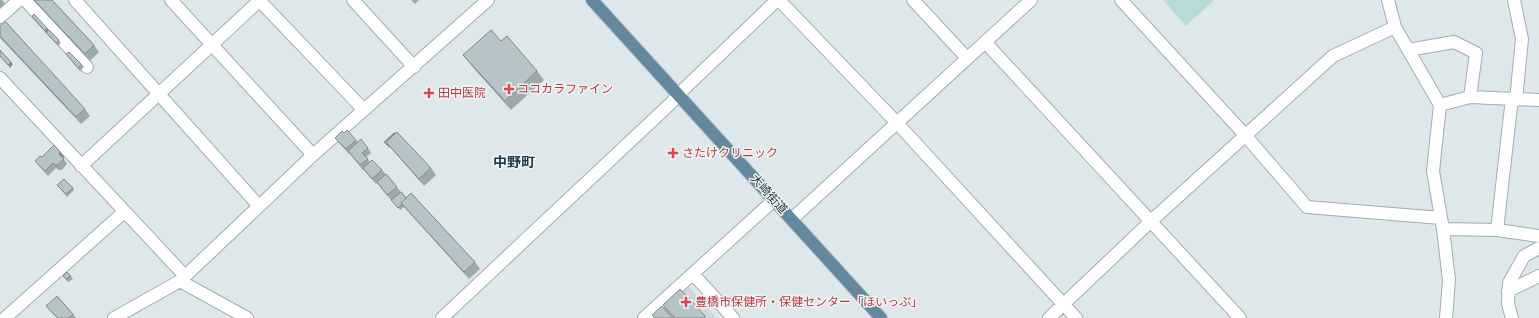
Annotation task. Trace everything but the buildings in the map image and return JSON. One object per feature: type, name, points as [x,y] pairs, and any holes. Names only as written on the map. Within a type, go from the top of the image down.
[{"type":"main road","name":"大崎街道","points":[[592,0],[881,318]]},
{"type":"street","points":[[0,17],[19,0]]},
{"type":"street","points":[[25,0],[87,67]]},
{"type":"street","points":[[74,0],[258,205]]},
{"type":"street","points":[[171,0],[313,155]]},
{"type":"street","points":[[81,166],[259,0],[364,110]]},
{"type":"street","points":[[353,0],[414,66]]},
{"type":"street","points":[[114,318],[182,279],[258,205],[488,0]]},
{"type":"street","points":[[442,318],[778,0],[897,123],[1076,318]]},
{"type":"street","points":[[913,0],[967,58]]},
{"type":"street","points":[[792,219],[1031,0]]},
{"type":"street","points":[[1121,0],[1245,135],[1307,207],[1539,236]]},
{"type":"street","points":[[1388,0],[1395,27],[1440,105],[1433,171],[1442,224],[1448,280],[1446,318]]},
{"type":"street","points":[[1497,230],[1522,39],[1514,0]]},
{"type":"street","points":[[1049,318],[1151,221],[1333,56],[1395,27]]},
{"type":"street","points":[[985,42],[1240,318]]},
{"type":"street","points":[[1408,50],[1454,42],[1476,53],[1470,97]]},
{"type":"street","points":[[0,78],[124,212],[182,279],[247,318]]},
{"type":"street","points":[[1440,105],[1470,97],[1539,100]]},
{"type":"street","points":[[644,318],[774,200]]},
{"type":"street","points":[[6,318],[124,212]]},
{"type":"street","points":[[1512,318],[1508,304],[1509,283],[1517,270],[1520,260],[1524,256],[1539,248]]},
{"type":"street","points":[[693,274],[733,318]]},
{"type":"street","points":[[1508,291],[1539,276]]},
{"type":"shaded area","name":"豊橋市保健所・保健センター「ほいっぷ」","points":[[688,286],[716,318],[653,318]]},
{"type":"green space","points":[[1163,0],[1214,0],[1186,26]]},
{"type":"place","name":"ココカラファイン","points":[[509,89]]},
{"type":"place","name":"田中医院","points":[[429,93]]},
{"type":"place","name":"さたけクリニック","points":[[673,153]]},
{"type":"place","name":"豊橋市保健所・保健センター「ほいっぷ」","points":[[686,302]]},
{"type":"district","name":"中野町","points":[[514,162]]}]
